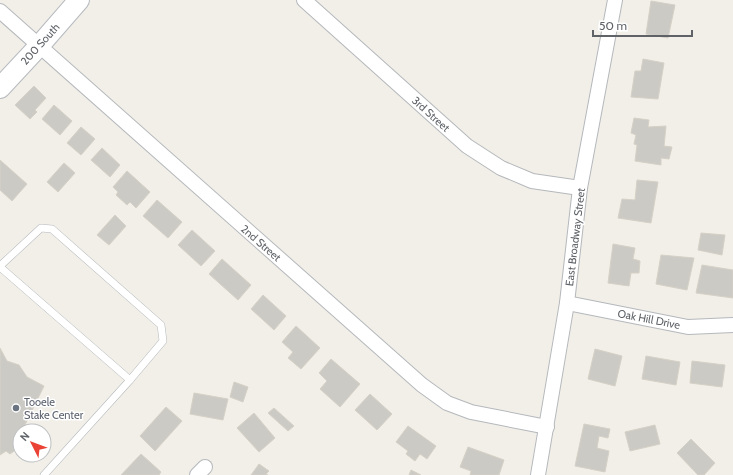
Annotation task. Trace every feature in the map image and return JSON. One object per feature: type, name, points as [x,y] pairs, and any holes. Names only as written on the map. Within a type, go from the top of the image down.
[{"type":"street","name":"200 South","points":[[0,88],[79,0]]},
{"type":"street","name":"3rd Street","points":[[304,0],[467,146],[501,168],[532,181],[580,188]]},
{"type":"street","name":"East Broadway Street","points":[[538,475],[567,303],[580,188],[615,0]]},
{"type":"street","name":"2nd Street","points":[[0,11],[422,385],[447,403],[471,412],[547,427]]},
{"type":"street","name":"Oak Hill Drive","points":[[567,303],[688,327],[733,325]]},
{"type":"lane","points":[[44,475],[130,380],[163,341],[161,325],[52,229],[41,228],[0,266],[130,380]]},
{"type":"building","points":[[651,1],[675,5],[668,38],[646,34]]},
{"type":"building","points":[[643,59],[664,63],[658,99],[631,97],[635,71],[641,71]]},
{"type":"building","points":[[34,86],[46,98],[35,110],[37,112],[30,119],[15,105]]},
{"type":"building","points":[[54,105],[72,121],[60,135],[42,119]]},
{"type":"building","points":[[634,118],[649,120],[648,127],[666,126],[664,146],[672,147],[669,159],[661,158],[661,165],[635,161],[637,145],[634,144],[636,135],[631,133]]},
{"type":"building","points":[[81,127],[95,139],[81,155],[67,143]]},
{"type":"building","points":[[102,148],[120,165],[110,177],[91,160]]},
{"type":"building","points":[[0,160],[27,184],[12,201],[0,190]]},
{"type":"building","points":[[64,163],[75,173],[58,192],[47,182]]},
{"type":"building","points":[[127,171],[150,192],[136,208],[130,202],[127,205],[116,195],[118,192],[113,187]]},
{"type":"building","points":[[637,180],[658,182],[651,223],[618,218],[622,199],[635,200]]},
{"type":"building","points":[[157,200],[182,222],[168,238],[143,216]]},
{"type":"building","points":[[115,215],[126,226],[109,245],[97,235]]},
{"type":"building","points":[[192,230],[215,251],[201,266],[178,245]]},
{"type":"building","points":[[701,233],[725,235],[722,255],[698,250]]},
{"type":"building","points":[[613,244],[635,248],[633,259],[640,261],[639,273],[631,273],[629,286],[608,283]]},
{"type":"building","points":[[661,255],[694,258],[687,290],[656,284]]},
{"type":"building","points":[[222,259],[251,285],[238,300],[209,274]]},
{"type":"building","points":[[702,265],[733,270],[733,298],[696,293]]},
{"type":"building","points":[[263,295],[286,316],[274,330],[251,309]]},
{"type":"building","points":[[296,326],[320,348],[301,369],[288,358],[293,352],[282,342]]},
{"type":"building","name":"Tooele Stake Center","points":[[0,348],[7,361],[19,365],[27,377],[44,386],[26,423],[12,423],[12,453],[10,454],[6,451],[0,455]]},
{"type":"building","points":[[595,349],[622,356],[615,386],[588,379]]},
{"type":"building","points":[[646,356],[680,362],[676,385],[642,379]]},
{"type":"building","points":[[331,359],[360,384],[340,407],[320,389],[327,381],[319,373]]},
{"type":"building","points":[[692,361],[725,365],[722,387],[690,383]]},
{"type":"building","points":[[234,382],[248,387],[243,402],[230,397]]},
{"type":"building","points":[[194,393],[228,399],[223,420],[190,414]]},
{"type":"building","points":[[370,394],[392,414],[377,430],[355,410]]},
{"type":"building","points":[[166,407],[182,421],[155,451],[140,436]]},
{"type":"building","points":[[274,408],[294,426],[288,431],[268,413]]},
{"type":"building","points":[[254,413],[275,438],[259,452],[237,428]]},
{"type":"building","points":[[584,424],[610,429],[608,438],[599,436],[597,448],[609,451],[605,472],[575,466]]},
{"type":"building","points":[[655,425],[660,444],[630,451],[625,432]]},
{"type":"building","points":[[408,426],[436,446],[427,459],[420,454],[415,461],[406,454],[408,451],[396,442]]},
{"type":"building","points":[[691,439],[715,463],[704,475],[698,475],[677,453]]},
{"type":"building","points":[[468,447],[504,460],[499,475],[470,475],[471,471],[460,467]]},
{"type":"building","points":[[141,454],[161,472],[159,475],[121,475]]},
{"type":"building","points":[[259,464],[269,471],[266,474],[268,475],[251,475]]},
{"type":"building","points":[[411,470],[421,475],[409,475]]},
{"type":"place","name":"Tooele Stake Center","points":[[16,408]]}]
